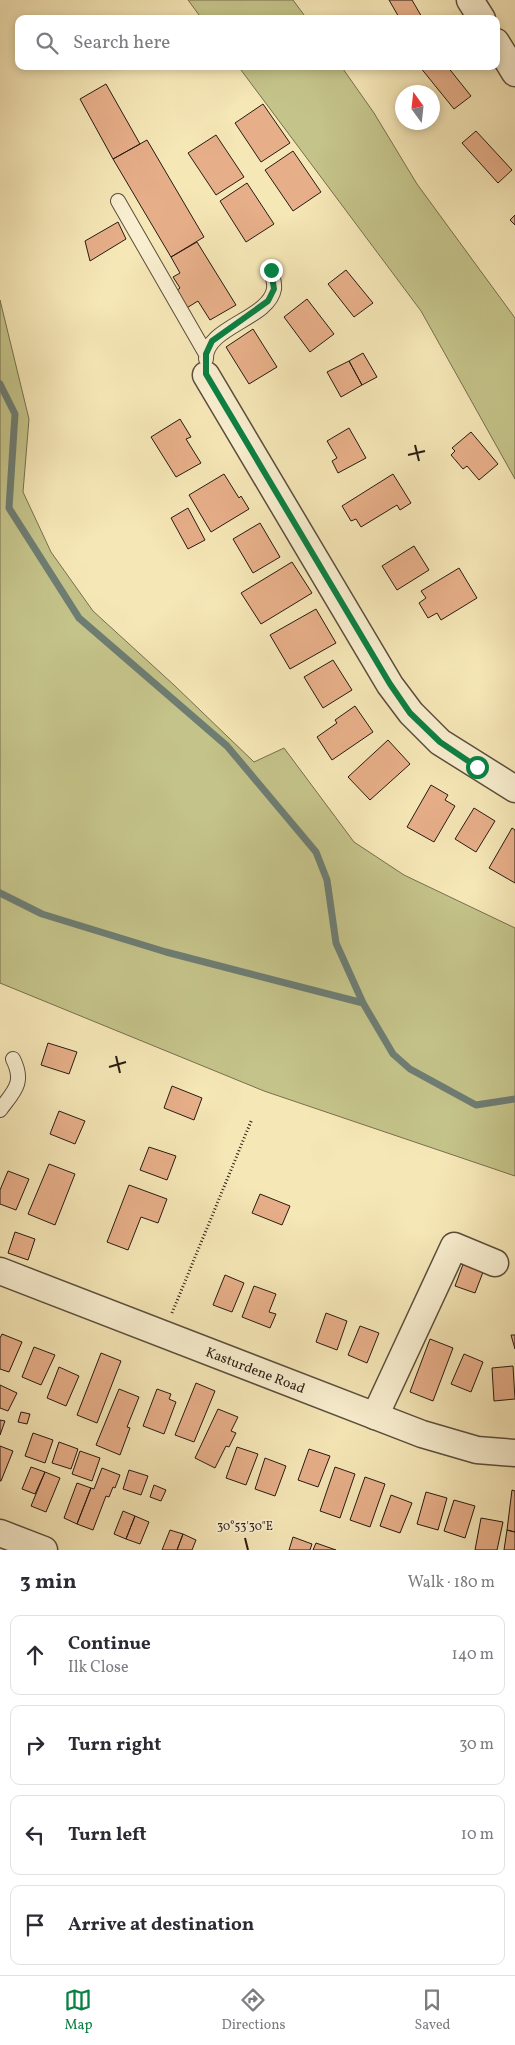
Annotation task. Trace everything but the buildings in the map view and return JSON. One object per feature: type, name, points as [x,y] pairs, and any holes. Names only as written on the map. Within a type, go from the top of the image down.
[{"type":"street","points":[[470,0],[479,15]]},
{"type":"street","points":[[500,49],[515,73]]},
{"type":"street","points":[[206,364],[390,684],[410,713],[440,742],[477,767],[515,789]]},
{"type":"street","points":[[375,1416],[454,1246],[496,1263]]},
{"type":"street","name":"Kasturdene Road","points":[[0,1271],[422,1434],[477,1450],[515,1453]]},
{"type":"street","points":[[0,1533],[44,1550]]},
{"type":"lane","points":[[118,201],[206,364]]},
{"type":"lane","points":[[206,364],[212,341],[268,301],[274,289],[271,270]]},
{"type":"lane","points":[[0,1110],[19,1080],[19,1071],[13,1059]]},
{"type":"path","points":[[163,1335],[252,1119]]},
{"type":"shaded area","points":[[188,0],[293,0],[304,15],[199,15]]},
{"type":"shaded area","points":[[241,70],[344,70],[374,113],[417,184],[515,318],[515,479],[421,311]]},
{"type":"shaded area","points":[[0,300],[29,419],[23,492],[51,552],[93,611],[254,762],[284,748],[354,842],[404,875],[515,928],[515,1176],[264,1091],[0,983]]},
{"type":"waterway","points":[[0,384],[15,414],[9,508],[79,618],[227,746],[316,852],[327,880],[336,943],[363,1003],[393,1054],[410,1069],[476,1105],[515,1099]]},
{"type":"waterway","points":[[0,893],[42,914],[166,952],[363,1003]]},
{"type":"route","points":[[271,270],[274,289],[268,301],[212,341],[206,354],[206,374],[390,684],[410,713],[440,742],[477,767]]}]
